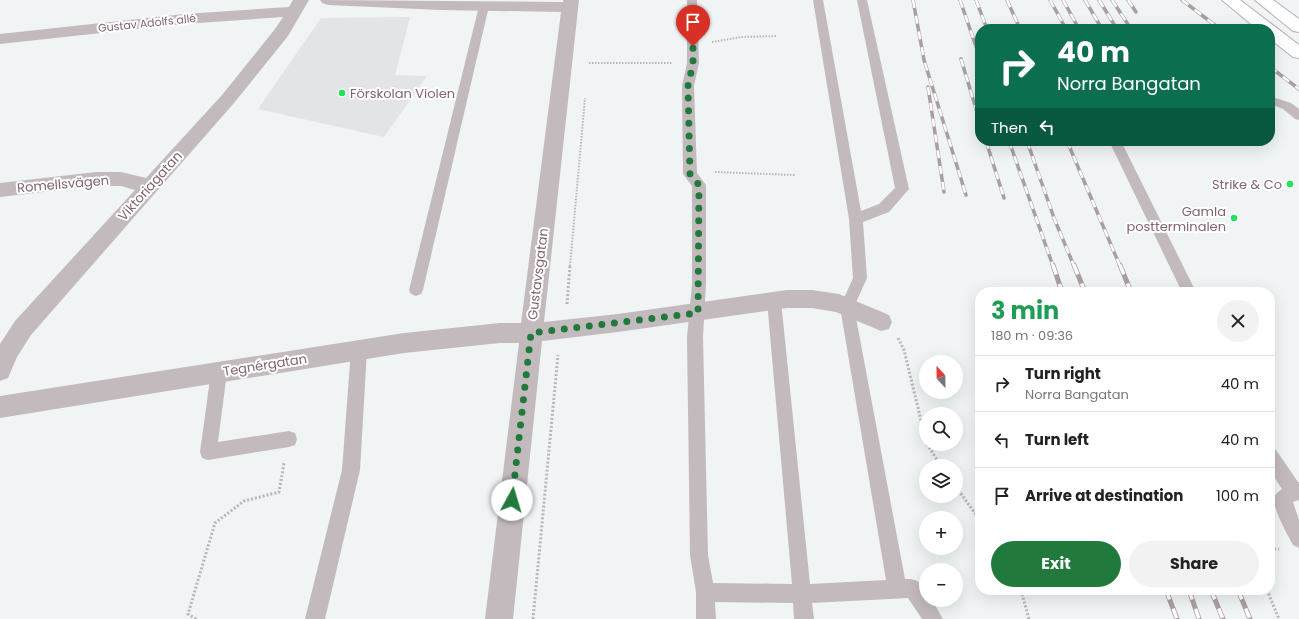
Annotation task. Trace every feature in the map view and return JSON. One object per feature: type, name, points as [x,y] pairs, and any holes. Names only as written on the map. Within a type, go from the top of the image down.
[{"type":"main road","points":[[1230,0],[1261,24]]},
{"type":"main road","points":[[1263,0],[1297,23]]},
{"type":"main road","points":[[1275,28],[1297,23]]},
{"type":"main road","points":[[1275,35],[1299,53]]},
{"type":"street","points":[[328,0],[484,6],[570,4]]},
{"type":"street","name":"Gustavsgatan","points":[[499,619],[570,4]]},
{"type":"street","name":"Gustav Adolfs allé","points":[[0,39],[202,18],[298,6]]},
{"type":"street","name":"Viktoriagatan","points":[[0,371],[7,353],[23,328],[228,99],[282,32],[298,6]]},
{"type":"street","name":"Romellsvägen","points":[[0,190],[96,179],[121,180],[150,186]]},
{"type":"street","name":"Tegnérgatan","points":[[0,406],[404,343],[493,334],[531,333],[698,313],[787,299],[812,299],[839,303],[882,322]]},
{"type":"lane","points":[[692,0],[693,63],[688,86],[690,174],[699,185],[698,313],[695,337],[699,555],[705,592],[706,619]]},
{"type":"lane","points":[[818,0],[856,220],[860,278],[847,307],[897,588]]},
{"type":"lane","points":[[856,220],[884,208],[902,189],[862,0]]},
{"type":"lane","points":[[416,290],[484,6]]},
{"type":"lane","points":[[1275,102],[1287,106],[1299,116]]},
{"type":"lane","points":[[1117,146],[1187,287]]},
{"type":"lane","points":[[774,301],[804,619]]},
{"type":"lane","points":[[315,619],[351,470],[359,350]]},
{"type":"lane","points":[[219,372],[208,452],[289,439]]},
{"type":"lane","points":[[1275,463],[1296,491],[1283,498],[1288,517],[1299,539]]},
{"type":"lane","points":[[705,592],[802,594],[913,588],[933,619]]},
{"type":"path","points":[[693,46],[741,37],[776,36]]},
{"type":"path","points":[[588,70],[589,62],[693,63]]},
{"type":"path","points":[[568,296],[586,94]]},
{"type":"path","points":[[690,171],[795,175]]},
{"type":"path","points":[[882,322],[894,333],[904,350],[919,412]]},
{"type":"path","points":[[533,619],[559,352]]},
{"type":"path","points":[[196,619],[188,614],[215,523],[244,501],[279,492],[289,439]]},
{"type":"path","points":[[963,497],[975,513]]},
{"type":"path","points":[[1022,595],[1029,619]]},
{"type":"path","points":[[1269,595],[1279,619]]},
{"type":"shaded area","name":"Förskolan Violen","points":[[410,17],[395,75],[427,76],[384,137],[258,109],[321,18]]},
{"type":"railway","points":[[913,0],[924,60],[966,195]]},
{"type":"railway","points":[[960,0],[975,44]]},
{"type":"railway","points":[[976,0],[985,24]]},
{"type":"railway","points":[[1007,0],[1018,24]]},
{"type":"railway","points":[[1050,0],[1063,24]]},
{"type":"railway","points":[[1063,0],[1076,24]]},
{"type":"railway","points":[[1085,0],[1099,24]]},
{"type":"railway","points":[[1099,0],[1114,24]]},
{"type":"railway","points":[[1112,0],[1128,24]]},
{"type":"railway","points":[[1128,0],[1136,12]]},
{"type":"railway","points":[[1182,0],[1213,24]]},
{"type":"railway","points":[[961,59],[975,105]]},
{"type":"railway","points":[[1275,71],[1299,89]]},
{"type":"railway","points":[[928,87],[944,192]]},
{"type":"railway","points":[[988,146],[1004,198]]},
{"type":"railway","points":[[1011,146],[1053,266]]},
{"type":"railway","points":[[1029,146],[1054,218],[1074,266]]},
{"type":"railway","points":[[1069,146],[1120,266]]},
{"type":"railway","points":[[1053,265],[1060,287]]},
{"type":"railway","points":[[1074,265],[1083,287]]},
{"type":"railway","points":[[1120,265],[1129,287]]},
{"type":"railway","points":[[1168,595],[1177,619]]},
{"type":"railway","points":[[1191,595],[1199,619]]},
{"type":"railway","points":[[1213,595],[1223,619]]},
{"type":"railway","points":[[1240,595],[1250,619]]},
{"type":"place","name":"Förskolan Violen","points":[[342,93]]},
{"type":"place","name":"Strike & Co","points":[[1290,184]]},
{"type":"place","name":"Gamla postterminalen","points":[[1234,218]]},
{"type":"route","points":[[512,500],[531,333],[698,313],[699,185],[690,174],[688,86],[693,63],[693,46]]}]
